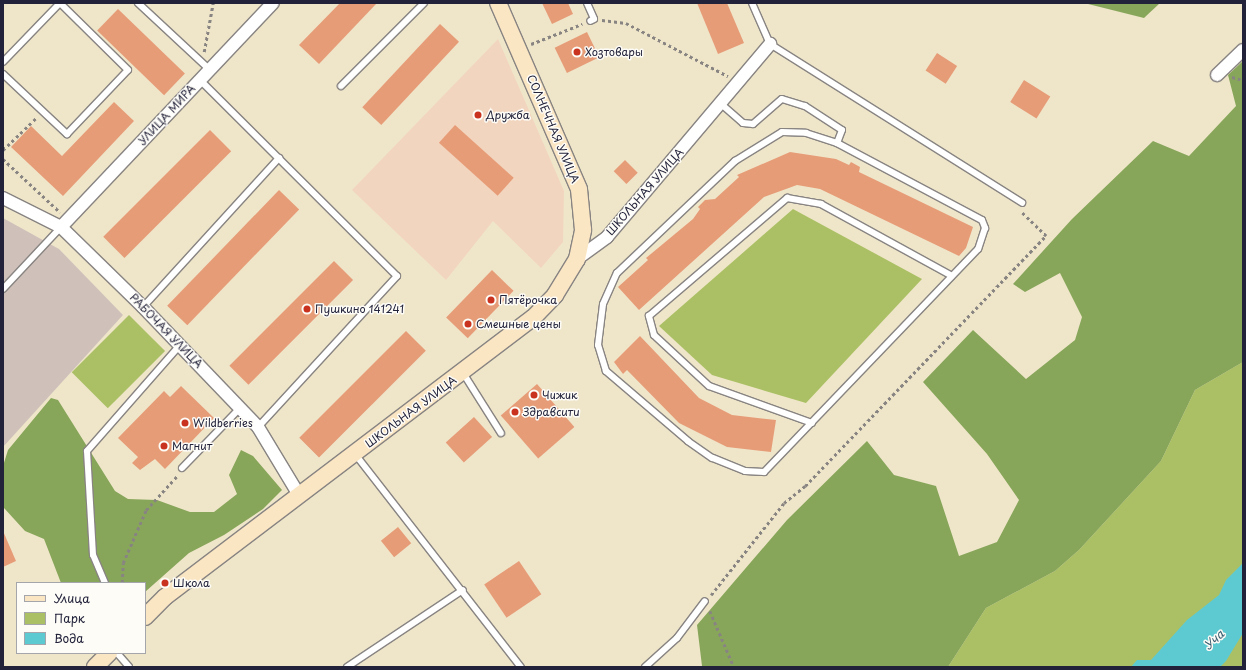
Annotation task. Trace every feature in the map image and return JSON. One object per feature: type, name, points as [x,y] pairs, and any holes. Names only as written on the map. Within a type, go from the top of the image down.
[{"type":"street","name":"УЛИЦА МИРА","points":[[61,227],[200,80],[206,66],[273,3]]},
{"type":"street","name":"СОЛНЕЧНАЯ УЛИЦА","points":[[498,3],[579,189],[583,230],[577,259]]},
{"type":"street","name":"ШКОЛЬНАЯ УЛИЦА","points":[[146,616],[165,597],[463,373],[533,318],[555,295],[577,259],[607,237],[770,44]]},
{"type":"street","points":[[1216,75],[1243,50]]},
{"type":"street","name":"РАБОЧАЯ УЛИЦА","points":[[3,198],[61,227],[144,307],[258,426],[299,496]]},
{"type":"street","points":[[95,667],[108,654]]},
{"type":"lane","points":[[3,62],[60,3],[128,70],[67,134],[3,74]]},
{"type":"lane","points":[[138,3],[206,66]]},
{"type":"lane","points":[[341,86],[424,3]]},
{"type":"lane","points":[[587,3],[592,20]]},
{"type":"lane","points":[[752,3],[770,44],[1022,203]]},
{"type":"lane","points":[[200,80],[397,276],[258,426]]},
{"type":"lane","points":[[720,103],[744,122],[753,124],[782,99],[789,99],[837,125],[842,130],[837,143]]},
{"type":"lane","points":[[782,132],[806,133],[837,143],[982,220],[984,238],[978,249],[764,472],[745,471],[712,458],[688,441],[606,371],[598,345],[603,304],[616,273],[735,161],[782,132]]},
{"type":"lane","points":[[144,307],[278,158]]},
{"type":"lane","points":[[812,422],[709,386],[654,335],[648,316],[787,198],[821,204],[952,276]]},
{"type":"lane","points":[[3,289],[61,227]]},
{"type":"lane","points":[[105,582],[94,555],[87,451],[180,345]]},
{"type":"lane","points":[[463,373],[501,433]]},
{"type":"lane","points":[[182,468],[240,408]]},
{"type":"lane","points":[[356,454],[463,590],[521,667]]},
{"type":"lane","points":[[347,667],[463,590]]},
{"type":"lane","points":[[644,667],[677,638],[705,601]]},
{"type":"lane","points":[[119,654],[128,667]]},
{"type":"path","points":[[206,66],[213,3]]},
{"type":"path","points":[[518,49],[592,20],[626,23],[738,82]]},
{"type":"path","points":[[3,150],[43,111]]},
{"type":"path","points":[[734,667],[705,601],[784,503],[805,486],[1046,236],[1021,212],[1022,203]]},
{"type":"path","points":[[122,582],[123,563],[146,510],[182,468]]},
{"type":"shaded area","name":"Дружба","points":[[498,39],[564,191],[563,242],[541,268],[493,221],[446,280],[352,190]]},
{"type":"shaded area","points":[[3,218],[59,249],[123,315],[3,447]]},
{"type":"green space","points":[[1084,3],[1160,3],[1144,18]]},
{"type":"green space","points":[[1243,61],[1243,362],[1195,390],[1161,461],[1079,550],[1055,571],[986,608],[948,667],[698,667],[702,666],[697,625],[787,520],[867,441],[894,475],[936,486],[959,556],[997,542],[1019,500],[987,454],[923,382],[973,330],[1026,379],[1075,340],[1082,317],[1060,273],[1025,292],[1013,284],[1072,219],[1153,141],[1189,156],[1236,106],[1228,75]]},
{"type":"green space","points":[[793,209],[922,279],[806,403],[712,375],[659,326]]},
{"type":"green space","points":[[129,315],[165,351],[108,408],[72,372]]},
{"type":"green space","points":[[1243,362],[1243,667],[948,667],[986,608],[1055,571],[1079,550],[1161,461],[1195,390]]},
{"type":"green space","points":[[51,398],[58,400],[115,491],[128,499],[157,500],[190,512],[214,512],[237,494],[229,475],[241,450],[253,456],[282,490],[263,509],[224,535],[189,553],[146,591],[146,582],[61,582],[44,539],[25,531],[4,508],[3,466],[8,450]]},
{"type":"water","name":"Уча","points":[[1243,563],[1243,633],[1226,661],[1220,667],[1131,667],[1137,660],[1151,660],[1187,620],[1219,595],[1226,580]]},
{"type":"building","points":[[340,3],[377,3],[319,64],[299,45]]},
{"type":"building","points":[[542,3],[568,3],[573,14],[552,24]]},
{"type":"building","points":[[697,3],[727,3],[744,43],[718,54]]},
{"type":"building","points":[[118,9],[185,74],[164,95],[97,31]]},
{"type":"building","points":[[440,24],[459,42],[381,125],[362,107]]},
{"type":"building","name":"Хозтовары","points":[[587,32],[599,57],[567,73],[555,48]]},
{"type":"building","points":[[937,53],[957,66],[946,84],[926,71]]},
{"type":"building","points":[[1024,80],[1050,96],[1037,118],[1010,102]]},
{"type":"building","points":[[114,102],[134,121],[63,196],[11,147],[31,126],[62,156]]},
{"type":"building","points":[[455,125],[514,178],[498,196],[439,143]]},
{"type":"building","points":[[210,130],[231,151],[124,258],[103,237]]},
{"type":"building","points":[[790,152],[836,159],[849,165],[851,162],[860,167],[859,172],[973,227],[966,248],[959,256],[820,189],[797,185],[764,197],[639,310],[618,287],[648,260],[646,258],[693,219],[700,209],[698,207],[705,200],[715,199],[739,177],[737,175]]},
{"type":"building","points":[[625,160],[638,173],[626,184],[614,171]]},
{"type":"building","points":[[279,190],[299,209],[187,325],[167,306]]},
{"type":"building","points":[[334,261],[353,280],[248,385],[229,366]]},
{"type":"building","points":[[492,270],[514,291],[468,338],[446,317]]},
{"type":"building","points":[[406,331],[426,351],[319,458],[299,438]]},
{"type":"building","points":[[640,336],[699,398],[732,415],[776,420],[771,452],[727,447],[679,423],[627,370],[623,374],[614,362]]},
{"type":"building","points":[[537,384],[574,427],[538,459],[501,415]]},
{"type":"building","points":[[181,386],[214,418],[165,469],[155,459],[140,470],[132,463],[138,457],[118,438],[164,391],[170,397]]},
{"type":"building","points":[[474,417],[492,437],[464,462],[446,442]]},
{"type":"building","points":[[398,527],[411,543],[394,557],[381,541]]},
{"type":"building","points":[[3,531],[16,561],[3,567]]},
{"type":"building","points":[[519,561],[541,594],[507,618],[484,584]]},
{"type":"place","name":"Хозтовары","points":[[577,52]]},
{"type":"place","name":"Дружба","points":[[478,115]]},
{"type":"place","name":"Пятёрочка","points":[[491,300]]},
{"type":"place","name":"Пушкино 141241","points":[[307,309]]},
{"type":"place","name":"Смешные цены","points":[[468,324]]},
{"type":"place","name":"Чижик","points":[[534,395]]},
{"type":"place","name":"Здравсити","points":[[515,412]]},
{"type":"place","name":"Wildberries","points":[[185,423]]},
{"type":"place","name":"Магнит","points":[[164,446]]},
{"type":"place","name":"Школа","points":[[165,583]]}]
